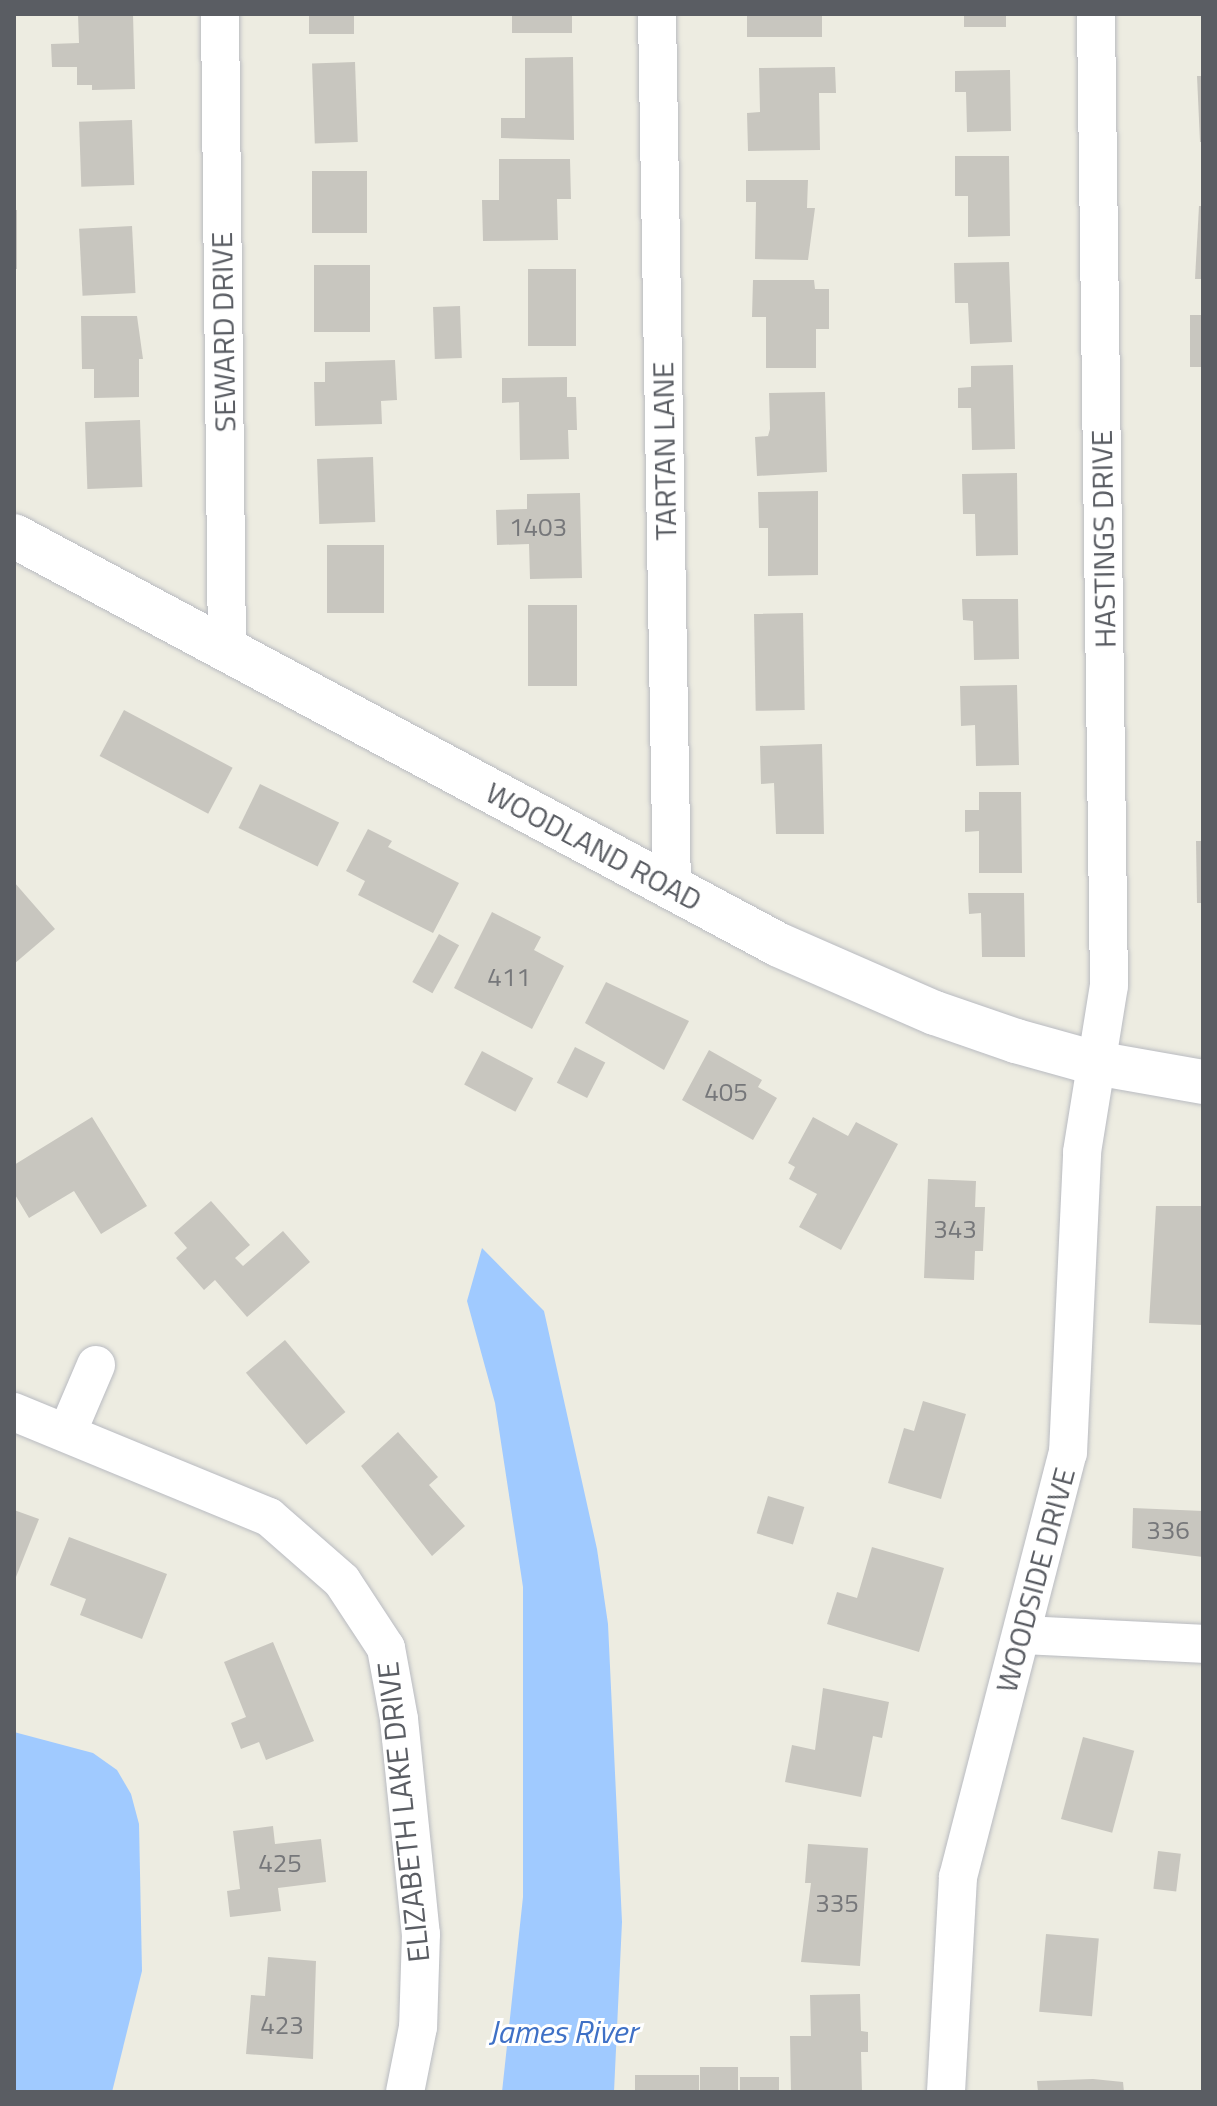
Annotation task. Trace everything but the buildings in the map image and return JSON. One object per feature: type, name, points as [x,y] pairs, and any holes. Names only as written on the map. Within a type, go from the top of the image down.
[{"type":"main road","name":"WOODLAND ROAD","points":[[14,536],[779,945],[935,1013],[1095,1063],[1203,1082]]},
{"type":"street","name":"SEWARD DRIVE","points":[[220,14],[227,649]]},
{"type":"street","name":"TARTAN LANE","points":[[657,14],[672,888]]},
{"type":"street","name":"HASTINGS DRIVE","points":[[1095,1063],[1109,986],[1096,14]]},
{"type":"street","name":"WOODSIDE DRIVE","points":[[946,2092],[958,1877],[975,1799],[1022,1635],[1068,1453],[1082,1152],[1095,1063]]},
{"type":"street","points":[[67,1433],[96,1365]]},
{"type":"street","name":"ELIZABETH LAKE DRIVE","points":[[14,1412],[269,1517],[342,1581],[386,1648],[399,1719],[421,1934],[418,2027],[405,2092]]},
{"type":"street","points":[[1022,1635],[1203,1644]]},
{"type":"water","name":"James River","points":[[482,1248],[544,1311],[597,1549],[608,1624],[622,1922],[614,2092],[502,2092],[523,1897],[523,1587],[495,1403],[467,1301]]},
{"type":"water","points":[[14,1732],[93,1753],[117,1770],[131,1794],[139,1824],[142,1971],[112,2092],[14,2092]]}]
